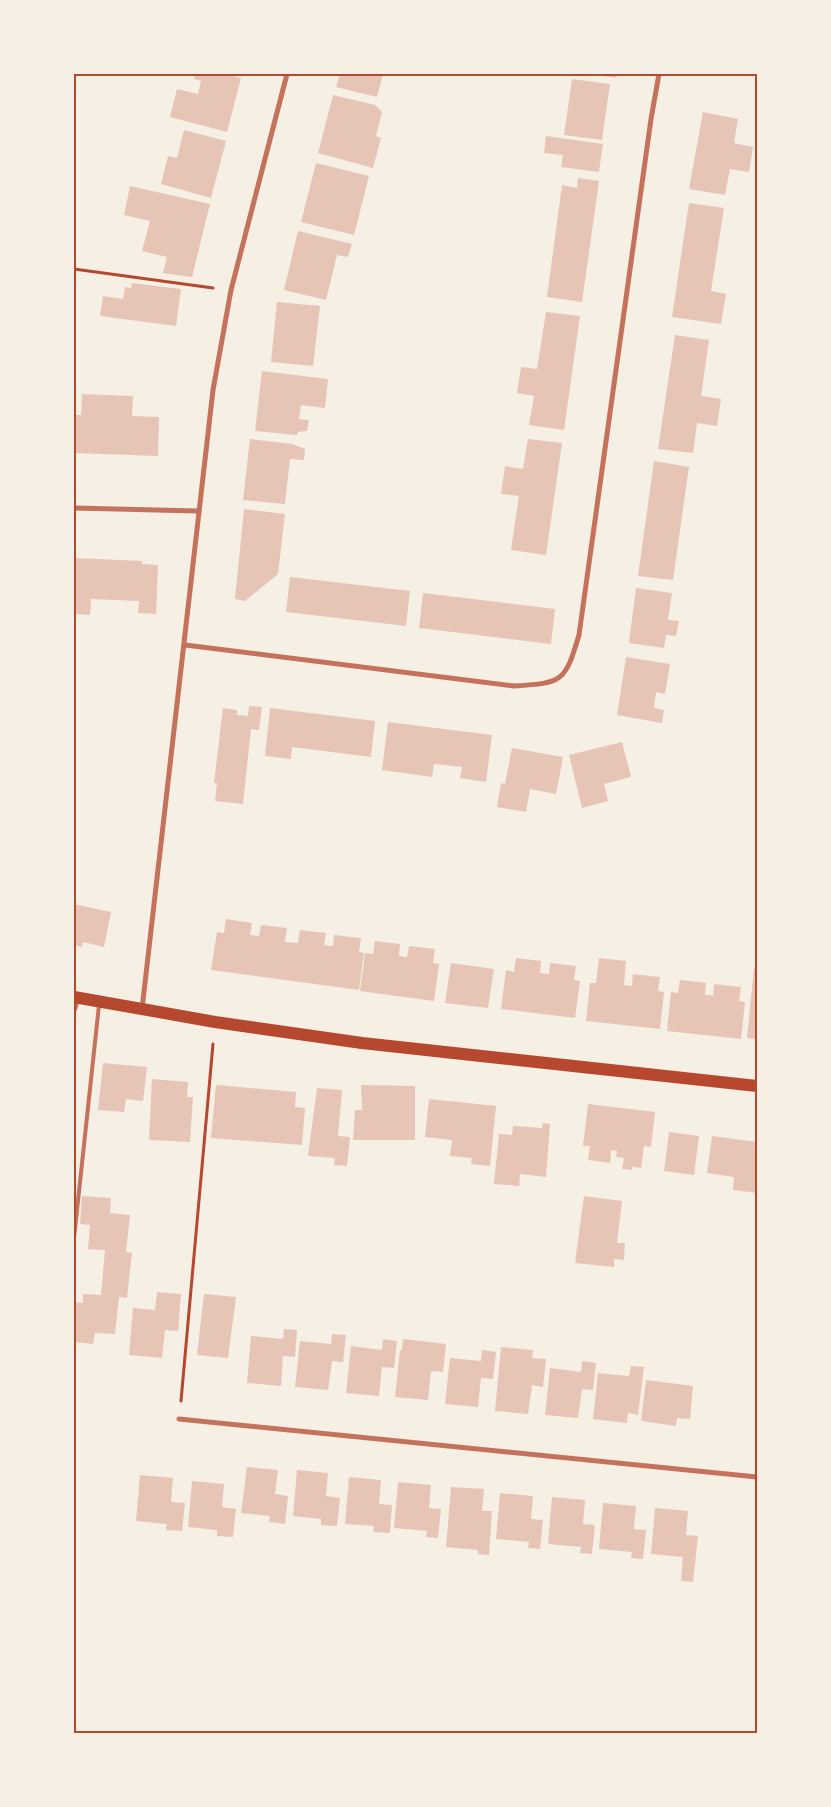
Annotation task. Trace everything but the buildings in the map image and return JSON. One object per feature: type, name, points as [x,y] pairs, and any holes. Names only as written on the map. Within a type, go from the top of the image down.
[{"type":"main road","points":[[76,998],[216,1022],[362,1043],[757,1086]]},
{"type":"street","points":[[142,1009],[185,645],[198,511],[214,390],[231,290],[288,74]]},
{"type":"street","points":[[185,645],[514,686],[548,684],[561,677],[570,666],[579,635],[651,119],[660,74]]},
{"type":"street","points":[[74,508],[198,511]]},
{"type":"street","points":[[179,1419],[757,1477]]},
{"type":"lane","points":[[74,1012],[76,998]]},
{"type":"lane","points":[[74,1238],[99,1002]]},
{"type":"path","points":[[74,269],[231,290]]},
{"type":"path","points":[[179,1419],[216,1022]]}]
